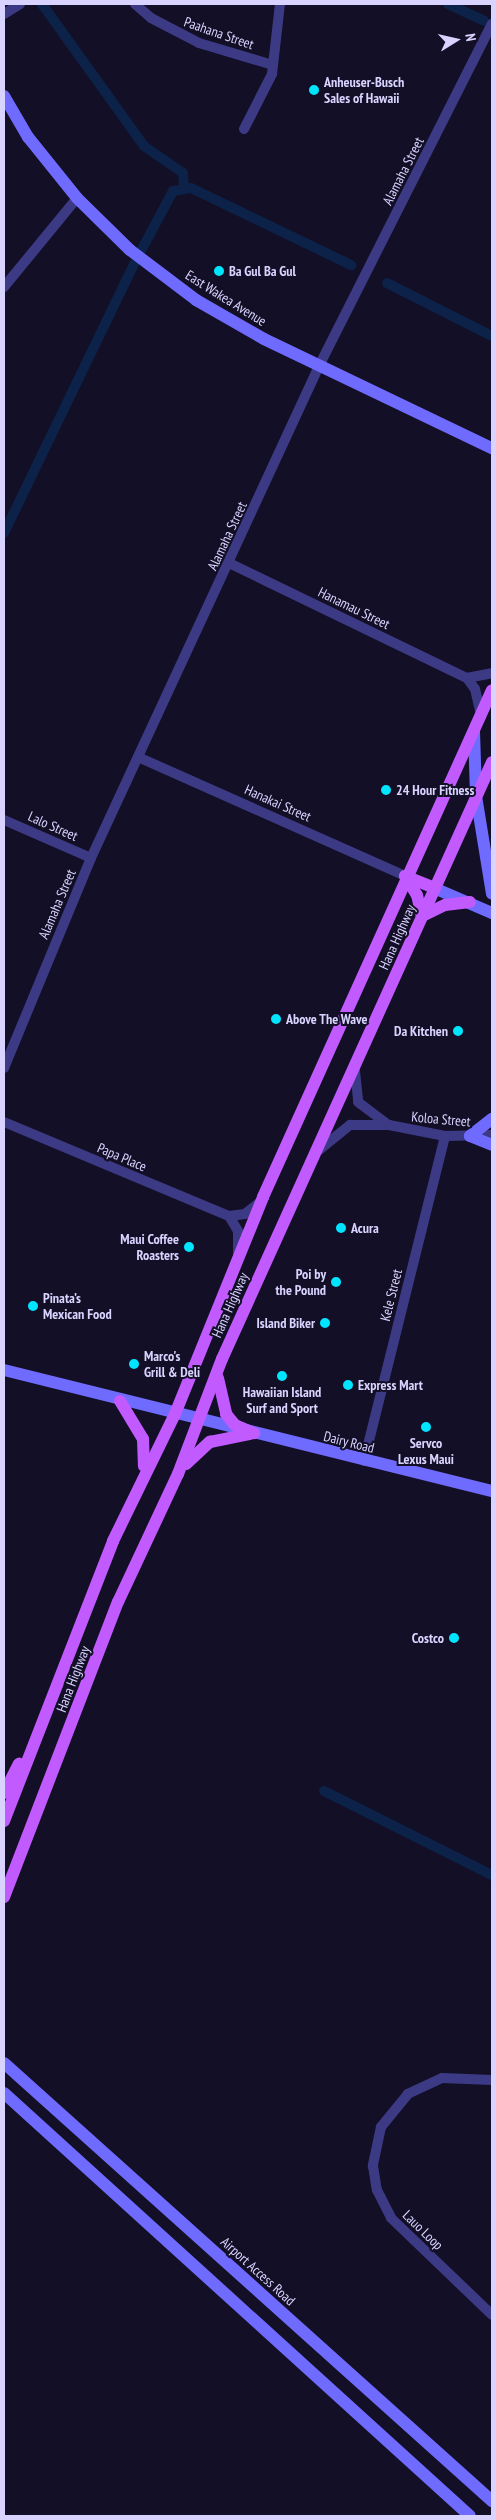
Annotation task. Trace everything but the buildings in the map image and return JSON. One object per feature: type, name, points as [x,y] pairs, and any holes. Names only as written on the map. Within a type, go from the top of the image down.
[{"type":"main road","name":"East Wakea Avenue","points":[[4,96],[28,136],[78,198],[130,250],[196,300],[320,364],[492,448]]},
{"type":"main road","name":"Hana Highway","points":[[4,1820],[139,1483],[175,1414],[238,1253],[405,876],[492,690]]},
{"type":"main road","points":[[474,732],[476,796],[492,894]]},
{"type":"main road","name":"Hana Highway","points":[[4,1896],[118,1602],[178,1474],[222,1359],[492,762]]},
{"type":"main road","points":[[405,876],[470,902],[492,913]]},
{"type":"main road","points":[[405,876],[422,916],[445,905],[470,902]]},
{"type":"main road","points":[[470,1136],[492,1119]]},
{"type":"main road","points":[[470,1136],[492,1145]]},
{"type":"main road","points":[[222,1359],[218,1380],[222,1406],[235,1425],[254,1434]]},
{"type":"main road","points":[[4,1370],[175,1414]]},
{"type":"main road","points":[[120,1401],[146,1445],[139,1483]]},
{"type":"main road","name":"Dairy Road","points":[[175,1414],[492,1491]]},
{"type":"main road","points":[[178,1474],[210,1442],[254,1434]]},
{"type":"main road","points":[[4,1794],[44,1720]]},
{"type":"main road","name":"Airport Access Road","points":[[4,2063],[492,2501]]},
{"type":"main road","points":[[4,2093],[470,2516]]},
{"type":"street","points":[[4,14],[20,4]]},
{"type":"street","name":"Paahana Street","points":[[135,4],[151,18],[199,44],[274,65]]},
{"type":"street","points":[[244,129],[268,86],[274,65],[280,4]]},
{"type":"street","name":"Alamaha Street","points":[[4,1068],[91,858],[320,364],[492,24]]},
{"type":"street","points":[[4,287],[78,198]]},
{"type":"street","name":"Hanamau Street","points":[[229,563],[467,678]]},
{"type":"street","points":[[481,716],[475,689],[467,678],[492,674]]},
{"type":"street","name":"Hanakai Street","points":[[138,757],[405,876]]},
{"type":"street","name":"Lalo Street","points":[[4,820],[91,858]]},
{"type":"street","name":"Koloa Street","points":[[355,1067],[353,1089],[358,1102],[389,1126]]},
{"type":"street","name":"Papa Place","points":[[4,1122],[229,1216]]},
{"type":"street","name":"Koloa Street","points":[[315,1156],[343,1128],[389,1126],[445,1136],[492,1136]]},
{"type":"street","name":"Kele Street","points":[[364,1461],[445,1136]]},
{"type":"street","points":[[238,1253],[238,1231],[229,1216],[249,1212],[263,1197]]},
{"type":"street","name":"Lauo Loop","points":[[492,2080],[442,2078],[408,2094],[382,2127],[372,2166],[377,2190],[391,2218],[492,2315]]},
{"type":"waterway","points":[[42,4],[144,146],[183,173],[184,188]]},
{"type":"waterway","points":[[448,4],[484,21]]},
{"type":"waterway","points":[[142,249],[173,191],[191,188],[351,265]]},
{"type":"waterway","points":[[4,533],[134,264]]},
{"type":"waterway","points":[[387,283],[492,336]]},
{"type":"waterway","points":[[324,1791],[492,1875]]},
{"type":"place","name":"Anheuser-Busch Sales of Hawaii","points":[[314,90]]},
{"type":"place","name":"Ba Gul Ba Gul","points":[[219,271]]},
{"type":"place","name":"24 Hour Fitness","points":[[386,790]]},
{"type":"place","name":"Above The Wave","points":[[276,1019]]},
{"type":"place","name":"Da Kitchen","points":[[458,1031]]},
{"type":"place","name":"Acura","points":[[341,1228]]},
{"type":"place","name":"Maui Coffee Roasters","points":[[189,1247]]},
{"type":"place","name":"Poi by the Pound","points":[[336,1282]]},
{"type":"place","name":"Pinata’s Mexican Food","points":[[33,1306]]},
{"type":"place","name":"Island Biker","points":[[325,1323]]},
{"type":"place","name":"Marco's Grill & Deli","points":[[134,1364]]},
{"type":"place","name":"Hawaiian Island Surf and Sport","points":[[282,1376]]},
{"type":"place","name":"Express Mart","points":[[348,1385]]},
{"type":"place","name":"Servco Lexus Maui","points":[[426,1427]]},
{"type":"place","name":"Costco","points":[[454,1638]]}]
